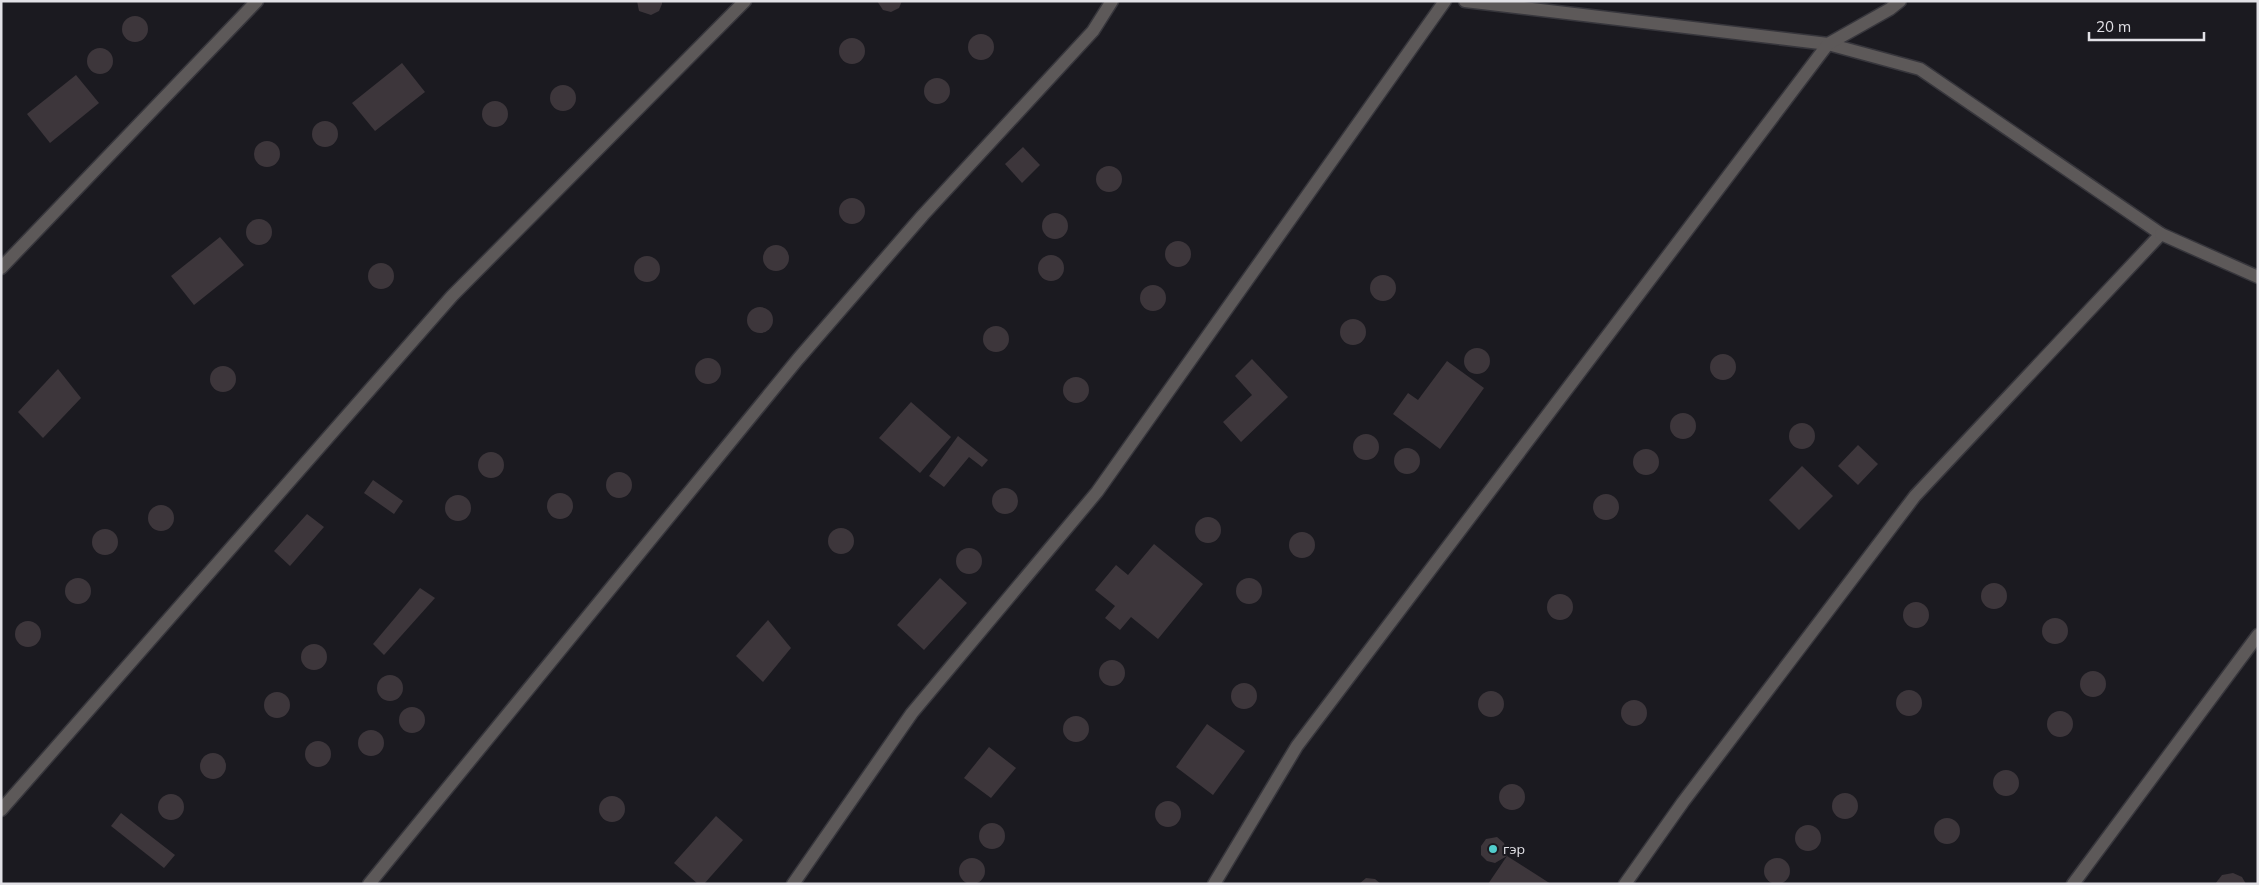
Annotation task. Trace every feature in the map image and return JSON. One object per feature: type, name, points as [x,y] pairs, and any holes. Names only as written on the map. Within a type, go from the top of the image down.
[{"type":"street","points":[[1,268],[257,1]]},
{"type":"street","points":[[1,810],[452,296],[745,1]]},
{"type":"street","points":[[369,884],[798,359],[923,215],[1093,30],[1112,1]]},
{"type":"street","points":[[793,884],[912,713],[1097,492],[1444,1]]},
{"type":"street","points":[[1465,1],[1828,44],[1920,69],[2161,234],[2258,277]]},
{"type":"street","points":[[1214,884],[1298,746],[1828,44],[1890,10],[1900,1]]},
{"type":"street","points":[[1626,884],[1689,795],[1915,496],[2161,234]]},
{"type":"street","points":[[2073,884],[2258,635]]},
{"type":"building","points":[[637,1],[662,1],[662,4],[659,11],[651,15],[639,11]]},
{"type":"building","points":[[877,1],[902,1],[899,8],[891,12],[883,10]]},
{"type":"building","points":[[135,16],[144,20],[148,29],[144,38],[135,42],[126,38],[122,29],[126,20]]},
{"type":"building","points":[[981,34],[990,38],[994,47],[990,56],[981,60],[972,56],[968,47],[972,38]]},
{"type":"building","points":[[852,38],[861,42],[865,51],[861,60],[852,64],[843,60],[839,51],[843,42]]},
{"type":"building","points":[[100,48],[109,52],[113,61],[109,70],[100,74],[91,70],[87,61],[91,52]]},
{"type":"building","points":[[402,63],[425,92],[375,131],[352,103]]},
{"type":"building","points":[[76,75],[99,103],[50,143],[27,114]]},
{"type":"building","points":[[937,78],[946,82],[950,91],[946,100],[937,104],[928,100],[924,91],[928,82]]},
{"type":"building","points":[[563,85],[572,89],[576,98],[572,107],[563,111],[554,107],[550,98],[554,89]]},
{"type":"building","points":[[495,101],[504,105],[508,114],[504,123],[495,127],[486,123],[482,114],[486,105]]},
{"type":"building","points":[[325,121],[334,125],[338,134],[334,143],[325,147],[316,143],[312,134],[316,125]]},
{"type":"building","points":[[267,141],[276,145],[280,154],[276,163],[267,167],[258,163],[254,154],[258,145]]},
{"type":"building","points":[[1023,147],[1040,165],[1022,183],[1005,164]]},
{"type":"building","points":[[1109,166],[1118,170],[1122,179],[1118,188],[1109,192],[1100,188],[1096,179],[1100,170]]},
{"type":"building","points":[[852,198],[861,202],[865,211],[861,220],[852,224],[843,220],[839,211],[843,202]]},
{"type":"building","points":[[1055,213],[1064,217],[1068,226],[1064,235],[1055,239],[1046,235],[1042,226],[1046,217]]},
{"type":"building","points":[[259,219],[268,223],[272,232],[268,241],[259,245],[250,241],[246,232],[250,223]]},
{"type":"building","points":[[220,237],[244,265],[194,305],[171,276]]},
{"type":"building","points":[[1178,241],[1187,245],[1191,254],[1187,263],[1178,267],[1169,263],[1165,254],[1169,245]]},
{"type":"building","points":[[776,245],[785,249],[789,258],[785,267],[776,271],[767,267],[763,258],[767,249]]},
{"type":"building","points":[[1051,255],[1060,259],[1064,268],[1060,277],[1051,281],[1042,277],[1038,268],[1042,259]]},
{"type":"building","points":[[647,256],[656,260],[660,269],[656,278],[647,282],[638,278],[634,269],[638,260]]},
{"type":"building","points":[[381,263],[390,267],[394,276],[390,285],[381,289],[372,285],[368,276],[372,267]]},
{"type":"building","points":[[1383,275],[1392,279],[1396,288],[1392,297],[1383,301],[1374,297],[1370,288],[1374,279]]},
{"type":"building","points":[[1153,285],[1162,289],[1166,298],[1162,307],[1153,311],[1144,307],[1140,298],[1144,289]]},
{"type":"building","points":[[760,307],[769,311],[773,320],[769,329],[760,333],[751,329],[747,320],[751,311]]},
{"type":"building","points":[[1353,319],[1362,323],[1366,332],[1362,341],[1353,345],[1344,341],[1340,332],[1344,323]]},
{"type":"building","points":[[996,326],[1005,330],[1009,339],[1005,348],[996,352],[987,348],[983,339],[987,330]]},
{"type":"building","points":[[1477,348],[1486,352],[1490,361],[1486,370],[1477,374],[1468,370],[1464,361],[1468,352]]},
{"type":"building","points":[[1723,354],[1732,358],[1736,367],[1732,376],[1723,380],[1714,376],[1710,367],[1714,358]]},
{"type":"building","points":[[708,358],[717,362],[721,371],[717,380],[708,384],[699,380],[695,371],[699,362]]},
{"type":"building","points":[[1252,359],[1288,397],[1241,442],[1223,422],[1252,395],[1235,376]]},
{"type":"building","points":[[1447,361],[1484,388],[1440,449],[1393,414],[1408,393],[1418,400]]},
{"type":"building","points":[[223,366],[232,370],[236,379],[232,388],[223,392],[214,388],[210,379],[214,370]]},
{"type":"building","points":[[58,369],[81,398],[43,438],[18,412]]},
{"type":"building","points":[[1076,377],[1085,381],[1089,390],[1085,399],[1076,403],[1067,399],[1063,390],[1067,381]]},
{"type":"building","points":[[911,402],[951,437],[920,473],[879,438]]},
{"type":"building","points":[[1683,413],[1692,417],[1696,426],[1692,435],[1683,439],[1674,435],[1670,426],[1674,417]]},
{"type":"building","points":[[1802,423],[1811,427],[1815,436],[1811,445],[1802,449],[1793,445],[1789,436],[1793,427]]},
{"type":"building","points":[[1366,434],[1375,438],[1379,447],[1375,456],[1366,460],[1357,456],[1353,447],[1357,438]]},
{"type":"building","points":[[958,436],[988,460],[982,467],[969,457],[944,487],[929,476]]},
{"type":"building","points":[[1858,445],[1878,464],[1858,485],[1838,466]]},
{"type":"building","points":[[1407,448],[1416,452],[1420,461],[1416,470],[1407,474],[1398,470],[1394,461],[1398,452]]},
{"type":"building","points":[[1646,449],[1655,453],[1659,462],[1655,471],[1646,475],[1637,471],[1633,462],[1637,453]]},
{"type":"building","points":[[491,452],[500,456],[504,465],[500,474],[491,478],[482,474],[478,465],[482,456]]},
{"type":"building","points":[[1802,466],[1833,496],[1799,530],[1769,500]]},
{"type":"building","points":[[619,472],[628,476],[632,485],[628,494],[619,498],[610,494],[606,485],[610,476]]},
{"type":"building","points":[[373,480],[403,501],[394,514],[364,493]]},
{"type":"building","points":[[1005,488],[1014,492],[1018,501],[1014,510],[1005,514],[996,510],[992,501],[996,492]]},
{"type":"building","points":[[560,493],[569,497],[573,506],[569,515],[560,519],[551,515],[547,506],[551,497]]},
{"type":"building","points":[[1606,494],[1615,498],[1619,507],[1615,516],[1606,520],[1597,516],[1593,507],[1597,498]]},
{"type":"building","points":[[458,495],[467,499],[471,508],[467,517],[458,521],[449,517],[445,508],[449,499]]},
{"type":"building","points":[[161,505],[170,509],[174,518],[170,527],[161,531],[152,527],[148,518],[152,509]]},
{"type":"building","points":[[307,514],[324,527],[290,566],[274,551]]},
{"type":"building","points":[[1208,517],[1217,521],[1221,530],[1217,539],[1208,543],[1199,539],[1195,530],[1199,521]]},
{"type":"building","points":[[841,528],[850,532],[854,541],[850,550],[841,554],[832,550],[828,541],[832,532]]},
{"type":"building","points":[[105,529],[114,533],[118,542],[114,551],[105,555],[96,551],[92,542],[96,533]]},
{"type":"building","points":[[1302,532],[1311,536],[1315,545],[1311,554],[1302,558],[1293,554],[1289,545],[1293,536]]},
{"type":"building","points":[[1154,544],[1203,584],[1158,639],[1131,617],[1120,630],[1105,618],[1115,606],[1095,590],[1116,565],[1128,575]]},
{"type":"building","points":[[969,548],[978,552],[982,561],[978,570],[969,574],[960,570],[956,561],[960,552]]},
{"type":"building","points":[[78,578],[87,582],[91,591],[87,600],[78,604],[69,600],[65,591],[69,582]]},
{"type":"building","points":[[940,578],[967,603],[924,650],[897,625]]},
{"type":"building","points":[[1249,578],[1258,582],[1262,591],[1258,600],[1249,604],[1240,600],[1236,591],[1240,582]]},
{"type":"building","points":[[1994,583],[2003,587],[2007,596],[2003,605],[1994,609],[1985,605],[1981,596],[1985,587]]},
{"type":"building","points":[[420,588],[435,598],[384,655],[373,644]]},
{"type":"building","points":[[1560,594],[1569,598],[1573,607],[1569,616],[1560,620],[1551,616],[1547,607],[1551,598]]},
{"type":"building","points":[[1916,602],[1925,606],[1929,615],[1925,624],[1916,628],[1907,624],[1903,615],[1907,606]]},
{"type":"building","points":[[2055,618],[2064,622],[2068,631],[2064,640],[2055,644],[2046,640],[2042,631],[2046,622]]},
{"type":"building","points":[[768,620],[791,648],[763,682],[736,656]]},
{"type":"building","points":[[28,621],[37,625],[41,634],[37,643],[28,647],[19,643],[15,634],[19,625]]},
{"type":"building","points":[[314,644],[323,648],[327,657],[323,666],[314,670],[305,666],[301,657],[305,648]]},
{"type":"building","points":[[1112,660],[1121,664],[1125,673],[1121,682],[1112,686],[1103,682],[1099,673],[1103,664]]},
{"type":"building","points":[[2093,671],[2102,675],[2106,684],[2102,693],[2093,697],[2084,693],[2080,684],[2084,675]]},
{"type":"building","points":[[390,675],[399,679],[403,688],[399,697],[390,701],[381,697],[377,688],[381,679]]},
{"type":"building","points":[[1244,683],[1253,687],[1257,696],[1253,705],[1244,709],[1235,705],[1231,696],[1235,687]]},
{"type":"building","points":[[1909,690],[1918,694],[1922,703],[1918,712],[1909,716],[1900,712],[1896,703],[1900,694]]},
{"type":"building","points":[[1491,691],[1500,695],[1504,704],[1500,713],[1491,717],[1482,713],[1478,704],[1482,695]]},
{"type":"building","points":[[277,692],[286,696],[290,705],[286,714],[277,718],[268,714],[264,705],[268,696]]},
{"type":"building","points":[[1634,700],[1643,704],[1647,713],[1643,722],[1634,726],[1625,722],[1621,713],[1625,704]]},
{"type":"building","points":[[412,707],[421,711],[425,720],[421,729],[412,733],[403,729],[399,720],[403,711]]},
{"type":"building","points":[[2060,711],[2069,715],[2073,724],[2069,733],[2060,737],[2051,733],[2047,724],[2051,715]]},
{"type":"building","points":[[1076,716],[1085,720],[1089,729],[1085,738],[1076,742],[1067,738],[1063,729],[1067,720]]},
{"type":"building","points":[[1207,724],[1245,751],[1213,795],[1176,767]]},
{"type":"building","points":[[371,730],[380,734],[384,743],[380,752],[371,756],[362,752],[358,743],[362,734]]},
{"type":"building","points":[[318,741],[327,745],[331,754],[327,763],[318,767],[309,763],[305,754],[309,745]]},
{"type":"building","points":[[989,747],[1016,768],[991,798],[964,778]]},
{"type":"building","points":[[213,753],[222,757],[226,766],[222,775],[213,779],[204,775],[200,766],[204,757]]},
{"type":"building","points":[[2006,770],[2015,774],[2019,783],[2015,792],[2006,796],[1997,792],[1993,783],[1997,774]]},
{"type":"building","name":"гэр","points":[[1512,784],[1521,788],[1525,797],[1521,806],[1512,810],[1503,806],[1499,797],[1503,788]]},
{"type":"building","points":[[1845,793],[1854,797],[1858,806],[1854,815],[1845,819],[1836,815],[1832,806],[1836,797]]},
{"type":"building","points":[[171,794],[180,798],[184,807],[180,816],[171,820],[162,816],[158,807],[162,798]]},
{"type":"building","points":[[612,796],[621,800],[625,809],[621,818],[612,822],[603,818],[599,809],[603,800]]},
{"type":"building","points":[[1168,801],[1177,805],[1181,814],[1177,823],[1168,827],[1159,823],[1155,814],[1159,805]]},
{"type":"building","points":[[121,813],[175,855],[164,868],[111,826]]},
{"type":"building","points":[[716,816],[743,840],[704,884],[698,884],[674,863]]},
{"type":"building","points":[[1947,818],[1956,822],[1960,831],[1956,840],[1947,844],[1938,840],[1934,831],[1938,822]]},
{"type":"building","points":[[992,823],[1001,827],[1005,836],[1001,845],[992,849],[983,845],[979,836],[983,827]]},
{"type":"building","points":[[1808,825],[1817,829],[1821,838],[1817,847],[1808,851],[1799,847],[1795,838],[1799,829]]},
{"type":"building","name":"гэр","points":[[1497,837],[1504,843],[1507,856],[1495,863],[1487,861],[1481,855],[1481,846],[1486,839]]},
{"type":"building","points":[[1507,856],[1551,884],[1488,884]]},
{"type":"building","points":[[972,858],[981,862],[985,871],[981,880],[972,884],[963,880],[959,871],[963,862]]},
{"type":"building","points":[[1777,858],[1786,862],[1790,871],[1786,880],[1777,884],[1768,880],[1764,871],[1768,862]]},
{"type":"building","points":[[2233,873],[2242,877],[2246,884],[2215,884],[2222,875]]},
{"type":"building","points":[[1366,878],[1375,879],[1381,884],[1359,884]]},
{"type":"place","name":"гэр","points":[[1493,849]]}]
